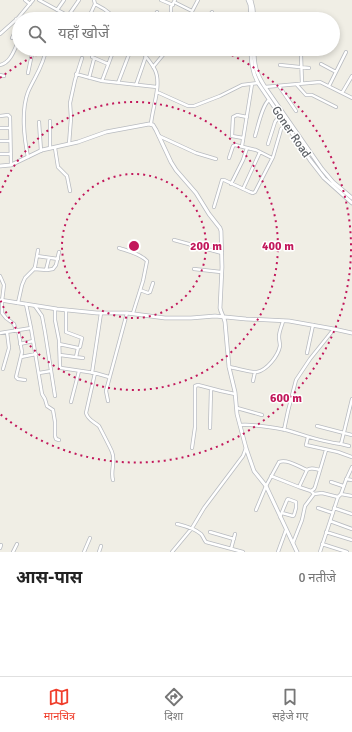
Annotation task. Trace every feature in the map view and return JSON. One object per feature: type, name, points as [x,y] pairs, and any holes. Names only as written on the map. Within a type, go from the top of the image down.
[{"type":"street","points":[[25,0],[30,4]]},
{"type":"street","points":[[24,12],[33,0]]},
{"type":"street","points":[[39,0],[61,12]]},
{"type":"street","points":[[57,10],[64,0]]},
{"type":"street","points":[[71,12],[79,0]]},
{"type":"street","points":[[91,12],[95,4],[94,0]]},
{"type":"street","points":[[161,0],[174,2],[192,11],[198,0]]},
{"type":"street","points":[[249,0],[250,12]]},
{"type":"street","points":[[249,0],[253,12]]},
{"type":"street","points":[[171,12],[174,2]]},
{"type":"street","points":[[95,4],[108,12]]},
{"type":"street","points":[[0,34],[12,24]]},
{"type":"street","points":[[0,29],[4,31]]},
{"type":"street","points":[[329,86],[346,52]]},
{"type":"street","points":[[0,65],[6,63],[12,55]]},
{"type":"street","points":[[28,73],[32,56]]},
{"type":"street","points":[[28,157],[24,123],[25,102],[28,91],[44,56]]},
{"type":"street","points":[[92,56],[108,64]]},
{"type":"street","points":[[102,81],[111,56]]},
{"type":"street","points":[[118,83],[128,56]]},
{"type":"street","points":[[136,85],[146,56]]},
{"type":"street","points":[[146,56],[157,74],[157,92],[151,124],[156,130],[176,170],[196,194],[221,231],[222,253],[220,308],[225,322],[229,367],[240,425],[254,471],[266,486],[297,552]]},
{"type":"street","points":[[153,67],[162,56]]},
{"type":"street","name":"Goner Road","points":[[252,56],[252,70],[269,100],[281,114],[286,125],[324,178],[352,203]]},
{"type":"street","points":[[300,56],[302,84]]},
{"type":"street","points":[[69,144],[70,103],[76,74],[82,58]]},
{"type":"street","points":[[88,78],[94,58]]},
{"type":"street","points":[[321,64],[336,72]]},
{"type":"street","points":[[280,65],[309,68]]},
{"type":"street","points":[[76,74],[102,81],[157,87]]},
{"type":"street","points":[[0,75],[4,76]]},
{"type":"street","points":[[342,93],[352,76]]},
{"type":"street","points":[[157,92],[188,106],[194,106],[220,96],[242,85],[260,82]]},
{"type":"street","points":[[263,88],[320,82],[352,98]]},
{"type":"street","points":[[242,146],[252,84]]},
{"type":"street","points":[[297,84],[306,94],[312,95],[336,107]]},
{"type":"street","points":[[279,86],[296,111]]},
{"type":"street","name":"Goner Road","points":[[263,88],[322,169],[333,182],[352,198]]},
{"type":"street","points":[[255,136],[264,106],[269,100]]},
{"type":"street","points":[[268,144],[275,122],[281,114]]},
{"type":"street","points":[[243,138],[232,136],[233,116],[236,115],[247,117]]},
{"type":"street","points":[[0,116],[9,116],[11,164]]},
{"type":"street","points":[[50,121],[50,149]]},
{"type":"street","points":[[39,122],[41,151]]},
{"type":"street","points":[[0,166],[11,164],[41,151],[106,132],[151,124]]},
{"type":"street","points":[[214,207],[222,180],[253,193],[255,192],[272,158],[282,128],[286,125]]},
{"type":"street","points":[[0,128],[10,128]]},
{"type":"street","points":[[159,136],[196,153],[216,159]]},
{"type":"street","points":[[0,141],[10,141]]},
{"type":"street","points":[[229,158],[233,146],[236,145],[260,152],[272,158]]},
{"type":"street","points":[[55,148],[58,167],[67,176],[70,192]]},
{"type":"street","points":[[231,184],[243,160],[247,148]]},
{"type":"street","points":[[243,189],[260,152]]},
{"type":"street","points":[[0,154],[10,154]]},
{"type":"street","points":[[310,160],[314,158]]},
{"type":"street","points":[[174,240],[222,253]]},
{"type":"street","points":[[119,248],[146,259],[147,261],[133,313]]},
{"type":"street","points":[[18,303],[23,282],[34,269],[38,250]]},
{"type":"street","points":[[34,269],[54,269],[58,260],[59,252]]},
{"type":"street","points":[[37,256],[58,260]]},
{"type":"street","points":[[46,270],[49,258]]},
{"type":"street","points":[[194,269],[221,272]]},
{"type":"street","points":[[0,276],[4,285],[1,300],[1,311],[4,316],[14,324],[20,344],[21,357],[16,376],[18,379],[26,380]]},
{"type":"street","points":[[140,290],[148,293],[150,292],[153,283]]},
{"type":"street","points":[[1,300],[55,309],[101,313],[127,312],[165,318],[191,318],[209,315],[283,321],[352,333]]},
{"type":"street","points":[[26,304],[42,394],[47,406],[53,410],[55,422],[54,436],[59,440]]},
{"type":"street","points":[[35,306],[43,322],[55,396]]},
{"type":"street","points":[[55,309],[60,355],[59,365],[61,368],[110,377]]},
{"type":"street","points":[[66,310],[66,332],[82,338],[76,357]]},
{"type":"street","points":[[108,401],[106,391],[127,312]]},
{"type":"street","points":[[101,313],[94,373],[86,413],[88,418],[100,428],[113,453],[113,480]]},
{"type":"street","points":[[229,367],[255,372],[262,370],[267,366],[280,346],[279,335],[283,321]]},
{"type":"street","points":[[307,353],[313,325]]},
{"type":"street","points":[[0,333],[31,328]]},
{"type":"street","points":[[284,430],[296,380],[310,359],[334,329]]},
{"type":"street","points":[[4,369],[9,348],[7,332]]},
{"type":"street","points":[[20,344],[33,341]]},
{"type":"street","points":[[59,344],[78,348]]},
{"type":"street","points":[[21,357],[36,354]]},
{"type":"street","points":[[60,355],[83,358]]},
{"type":"street","points":[[39,374],[51,371]]},
{"type":"street","points":[[71,402],[79,371]]},
{"type":"street","points":[[253,381],[255,372]]},
{"type":"street","points":[[192,448],[195,386],[198,385],[235,394]]},
{"type":"street","points":[[210,428],[211,388]]},
{"type":"street","points":[[340,444],[352,399]]},
{"type":"street","points":[[237,408],[262,415]]},
{"type":"street","points":[[240,425],[267,426],[349,446]]},
{"type":"street","points":[[317,426],[352,435]]},
{"type":"street","points":[[308,437],[306,445],[338,452],[352,457]]},
{"type":"street","points":[[172,552],[192,528],[204,508],[243,456],[246,448]]},
{"type":"street","points":[[311,491],[314,489],[326,450]]},
{"type":"street","points":[[256,510],[271,476],[281,461],[286,461],[307,470],[310,468],[320,470]]},
{"type":"street","points":[[320,552],[338,497],[341,494],[352,467]]},
{"type":"street","points":[[299,487],[307,470]]},
{"type":"street","points":[[271,476],[311,491],[314,494]]},
{"type":"street","points":[[346,479],[352,480]]},
{"type":"street","points":[[331,482],[343,486]]},
{"type":"street","points":[[293,544],[300,526],[305,506],[314,494],[322,493],[338,497]]},
{"type":"street","points":[[341,494],[352,496]]},
{"type":"street","points":[[280,518],[287,500],[296,502],[296,508],[293,516],[282,513]]},
{"type":"street","points":[[318,508],[333,514]]},
{"type":"street","points":[[334,508],[352,514]]},
{"type":"street","points":[[330,521],[352,529]]},
{"type":"street","points":[[177,524],[192,528],[201,534],[206,542],[243,552]]},
{"type":"street","points":[[278,552],[286,530]]},
{"type":"street","points":[[210,532],[234,539]]},
{"type":"street","points":[[326,532],[352,540]]},
{"type":"street","points":[[231,549],[235,534]]},
{"type":"street","points":[[84,552],[90,538]]},
{"type":"street","points":[[14,552],[17,544]]},
{"type":"street","points":[[322,544],[347,552]]},
{"type":"street","points":[[99,552],[101,546]]}]
